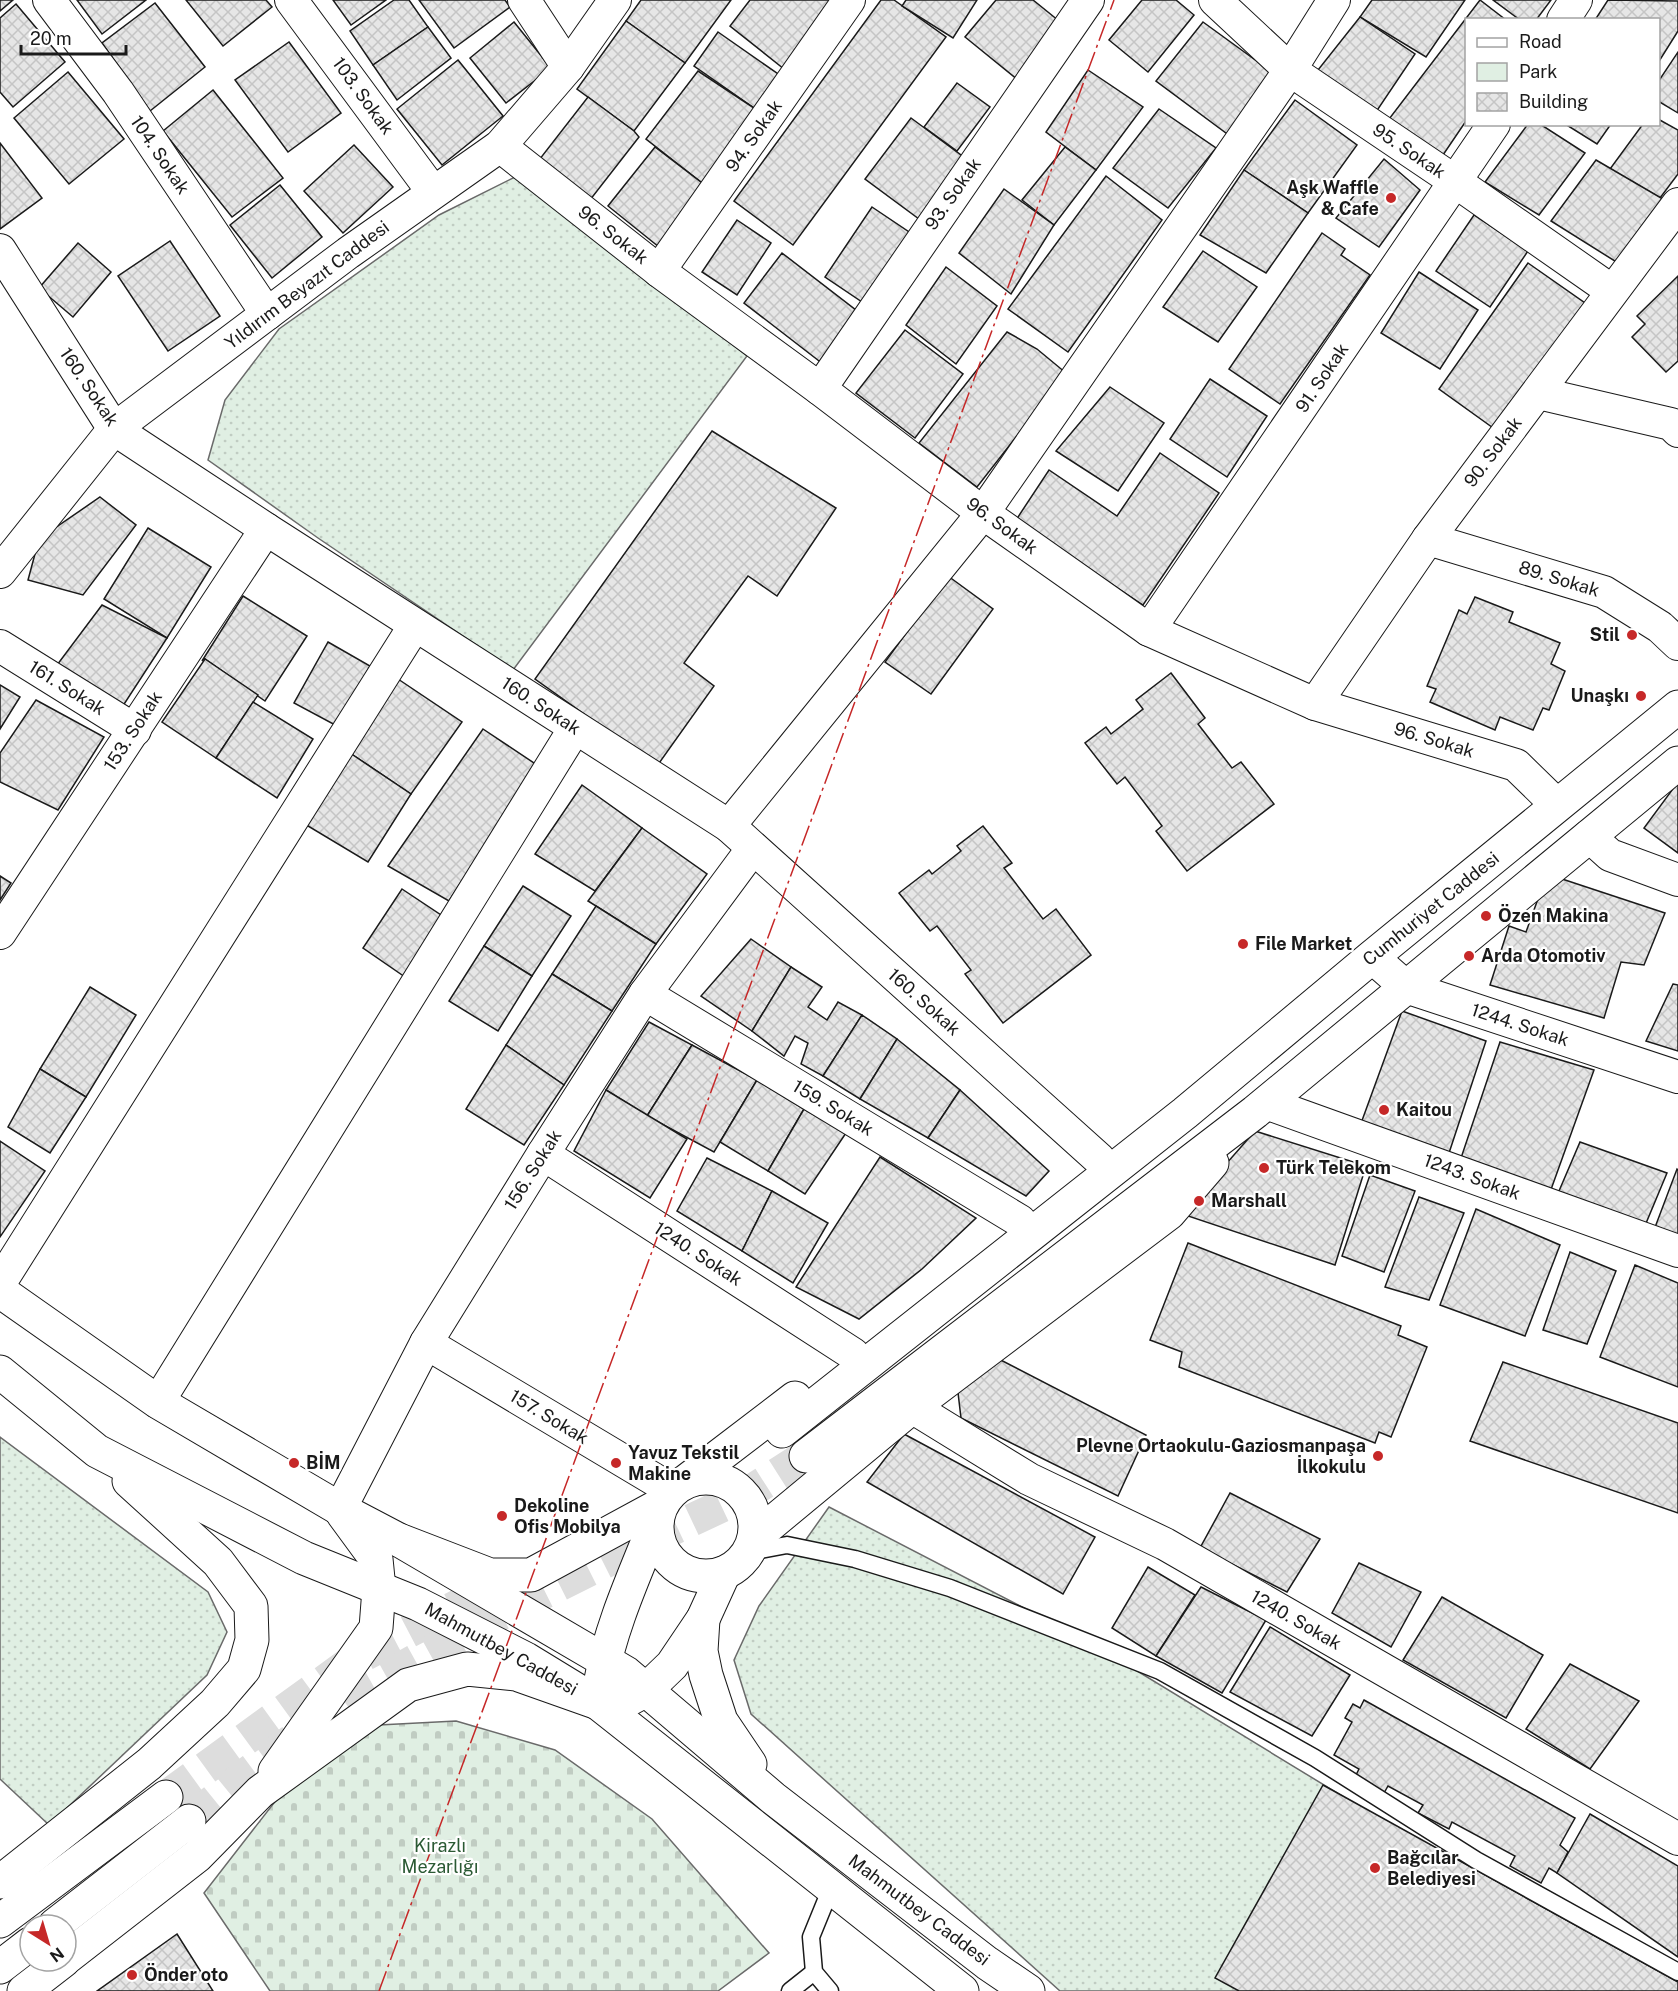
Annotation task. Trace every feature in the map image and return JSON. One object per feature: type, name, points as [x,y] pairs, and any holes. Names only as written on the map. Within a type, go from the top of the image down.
[{"type":"main road","name":"Cumhuriyet Caddesi","points":[[1185,1113],[1678,707]]},
{"type":"main road","points":[[806,1456],[1261,1107],[1678,764]]},
{"type":"main road","points":[[669,1499],[657,1538],[664,1554],[675,1567],[690,1575],[707,1576],[724,1573],[739,1564],[752,1545],[912,1407],[1169,1213],[1261,1107]]},
{"type":"main road","points":[[598,1703],[605,1660],[621,1608],[669,1499],[1100,1159],[1185,1113]]},
{"type":"main road","points":[[782,1431],[1185,1113]]},
{"type":"main road","points":[[0,1291],[158,1402],[340,1509],[399,1539],[490,1575],[531,1575],[669,1499],[700,1478],[716,1479],[730,1484],[743,1494],[751,1507],[755,1522],[752,1545]]},
{"type":"main road","name":"Mahmutbey Caddesi","points":[[0,1372],[97,1451],[304,1558],[418,1604],[526,1659],[598,1703],[962,1991]]},
{"type":"main road","points":[[0,1882],[149,1764],[215,1703],[244,1669],[252,1640],[251,1606],[218,1562],[97,1451]]},
{"type":"main road","points":[[78,1949],[197,1856],[260,1792],[376,1628],[379,1589],[376,1559],[340,1509]]},
{"type":"main road","name":"Mahmutbey Caddesi","points":[[399,1539],[626,1673],[773,1798],[1028,1991]]},
{"type":"main road","points":[[260,1792],[408,1685],[467,1669],[516,1674],[598,1703],[626,1701],[646,1690],[672,1665],[703,1619],[724,1573]]},
{"type":"main road","points":[[703,1619],[700,1651],[720,1720],[773,1798]]},
{"type":"main road","points":[[0,1921],[166,1797]]},
{"type":"main road","points":[[70,1913],[189,1821]]},
{"type":"main road","points":[[0,1967],[18,1953]]},
{"type":"main road","points":[[28,1990],[48,1973]]},
{"type":"street","name":"104. Sokak","points":[[48,0],[118,93],[267,314]]},
{"type":"street","name":"103. Sokak","points":[[291,0],[433,192]]},
{"type":"street","points":[[524,0],[568,67]]},
{"type":"street","name":"Yıldırım Beyazıt Caddesi","points":[[0,572],[114,429],[433,192],[500,146],[568,67],[615,0]]},
{"type":"street","name":"94. Sokak","points":[[659,271],[849,0]]},
{"type":"street","name":"93. Sokak","points":[[820,389],[1088,0]]},
{"type":"street","name":"95. Sokak","points":[[1215,0],[1290,70],[1612,291]]},
{"type":"street","points":[[729,826],[983,513],[1290,70],[1334,0]]},
{"type":"street","points":[[1564,18],[1576,0]]},
{"type":"street","name":"91. Sokak","points":[[1149,630],[1493,126]]},
{"type":"street","name":"96. Sokak","points":[[500,146],[659,271],[820,389],[983,513],[1149,630],[1315,704],[1516,765],[1557,805]]},
{"type":"street","name":"90. Sokak","points":[[1315,704],[1428,539],[1678,204]]},
{"type":"street","name":"160. Sokak","points":[[0,250],[114,429],[729,826],[1100,1159]]},
{"type":"street","points":[[1538,393],[1671,424],[1678,431]]},
{"type":"street","name":"153. Sokak","points":[[0,933],[266,529]]},
{"type":"street","name":"89. Sokak","points":[[1428,539],[1604,592],[1660,627],[1678,644]]},
{"type":"street","points":[[0,1283],[415,625]]},
{"type":"street","name":"161. Sokak","points":[[0,646],[135,730]]},
{"type":"street","points":[[158,1402],[575,728]]},
{"type":"street","points":[[1589,836],[1610,855],[1678,880]]},
{"type":"street","name":"156. Sokak","points":[[340,1509],[426,1343],[543,1154],[645,994],[753,848]]},
{"type":"street","name":"1244. Sokak","points":[[1372,957],[1406,987],[1678,1077]]},
{"type":"street","name":"159. Sokak","points":[[645,994],[1020,1221]]},
{"type":"street","name":"1243. Sokak","points":[[1261,1107],[1678,1251]]},
{"type":"street","name":"1240. Sokak","points":[[543,1154],[853,1354]]},
{"type":"street","name":"157. Sokak","points":[[426,1343],[669,1499]]},
{"type":"street","name":"1240. Sokak","points":[[912,1407],[1029,1479],[1165,1544],[1678,1839]]},
{"type":"lane","points":[[752,1545],[787,1545],[855,1559],[950,1588],[1160,1671],[1315,1758],[1476,1860],[1678,1972]]},
{"type":"lane","points":[[830,1991],[814,1972],[811,1937],[831,1888]]},
{"type":"lane","points":[[790,1991],[814,1972]]},
{"type":"green space","points":[[519,175],[747,356],[513,670],[318,538],[208,460],[225,400],[279,329],[439,215]]},
{"type":"green space","points":[[0,1437],[208,1592],[227,1632],[207,1675],[49,1825],[0,1779]]},
{"type":"green space","points":[[829,1507],[1088,1641],[1370,1813],[1265,1991],[1060,1991],[751,1714],[734,1660],[759,1606]]},
{"type":"green space","name":"Kirazlı Mezarlığı","points":[[456,1721],[555,1750],[652,1819],[769,1953],[718,1991],[270,1991],[204,1893],[277,1799],[379,1725]]},
{"type":"building","points":[[0,0],[13,0],[0,11]]},
{"type":"building","points":[[77,0],[146,0],[102,34]]},
{"type":"building","points":[[186,0],[266,0],[272,7],[223,46]]},
{"type":"building","points":[[333,0],[386,0],[351,25]]},
{"type":"building","points":[[394,0],[409,0],[428,27],[373,65],[350,31]]},
{"type":"building","points":[[419,0],[505,0],[510,7],[454,48]]},
{"type":"building","points":[[641,0],[731,0],[685,63],[626,21]]},
{"type":"building","points":[[750,0],[838,0],[784,69],[730,26]]},
{"type":"building","points":[[881,0],[894,0],[946,37],[793,245],[734,201]]},
{"type":"building","points":[[906,0],[977,0],[953,38],[902,6]]},
{"type":"building","points":[[996,0],[1033,0],[1064,25],[1018,80],[965,37]]},
{"type":"building","points":[[1142,0],[1176,0],[1194,15],[1148,72],[1109,40]]},
{"type":"building","points":[[1372,0],[1465,0],[1426,57],[1360,17]]},
{"type":"building","points":[[1480,0],[1503,18],[1466,18]]},
{"type":"building","points":[[1493,0],[1551,0],[1538,18],[1517,18]]},
{"type":"building","points":[[1608,0],[1678,1],[1678,31],[1660,60],[1660,18],[1596,18]]},
{"type":"building","points":[[155,3],[205,67],[150,111],[102,43]]},
{"type":"building","points":[[16,4],[65,62],[13,107],[0,92],[0,18]]},
{"type":"building","points":[[1360,17],[1415,54],[1374,115],[1314,75]]},
{"type":"building","points":[[1465,20],[1465,122],[1441,158],[1386,123]]},
{"type":"building","points":[[626,21],[685,63],[634,131],[577,89]]},
{"type":"building","points":[[514,22],[551,68],[506,103],[470,58]]},
{"type":"building","points":[[1203,22],[1280,78],[1234,139],[1156,81]]},
{"type":"building","points":[[428,27],[451,58],[397,100],[373,65]]},
{"type":"building","points":[[718,32],[781,76],[757,110],[694,66]]},
{"type":"building","points":[[289,42],[341,113],[288,152],[235,80]]},
{"type":"building","points":[[1678,52],[1678,113],[1660,102],[1660,79]]},
{"type":"building","points":[[458,60],[503,116],[442,165],[397,109]]},
{"type":"building","points":[[1088,70],[1143,107],[1096,170],[1046,132]]},
{"type":"building","points":[[698,71],[757,110],[706,186],[646,139]]},
{"type":"building","points":[[68,72],[124,139],[69,184],[14,118]]},
{"type":"building","points":[[957,83],[990,107],[957,151],[924,127]]},
{"type":"building","points":[[213,90],[283,178],[232,217],[163,131]]},
{"type":"building","points":[[588,97],[639,137],[590,200],[539,160]]},
{"type":"building","points":[[1295,100],[1357,145],[1308,213],[1244,170]]},
{"type":"building","points":[[1159,109],[1216,148],[1168,208],[1113,168]]},
{"type":"building","points":[[911,118],[965,158],[919,219],[865,179]]},
{"type":"building","points":[[1660,120],[1678,130],[1678,174],[1660,198],[1610,169],[1642,126],[1660,126]]},
{"type":"building","points":[[1527,126],[1543,126],[1585,153],[1539,215],[1485,182]]},
{"type":"building","points":[[1568,126],[1610,126],[1597,144]]},
{"type":"building","points":[[0,143],[42,198],[0,229]]},
{"type":"building","points":[[354,145],[393,187],[343,233],[304,191]]},
{"type":"building","points":[[655,147],[706,186],[659,247],[608,206]]},
{"type":"building","points":[[1065,147],[1096,170],[1054,225],[1022,200]]},
{"type":"building","points":[[1384,159],[1420,190],[1379,247],[1336,218]]},
{"type":"building","points":[[1596,160],[1668,202],[1618,263],[1551,221]]},
{"type":"building","points":[[1244,170],[1308,213],[1266,273],[1200,235]]},
{"type":"building","points":[[1106,176],[1162,220],[1068,352],[1008,309]]},
{"type":"building","points":[[280,185],[322,237],[272,278],[230,225]]},
{"type":"building","points":[[1004,189],[1054,225],[1011,294],[959,253]]},
{"type":"building","points":[[872,207],[921,240],[874,310],[825,277]]},
{"type":"building","points":[[1474,215],[1528,251],[1490,307],[1436,271]]},
{"type":"building","points":[[737,220],[771,243],[737,295],[702,272]]},
{"type":"building","points":[[1322,233],[1345,249],[1341,255],[1370,275],[1280,404],[1229,369]]},
{"type":"building","points":[[170,241],[220,316],[168,351],[118,276]]},
{"type":"building","points":[[78,243],[111,272],[73,317],[39,288]]},
{"type":"building","points":[[1203,251],[1257,287],[1218,342],[1163,307]]},
{"type":"building","points":[[782,253],[861,314],[823,364],[744,303]]},
{"type":"building","points":[[1528,263],[1585,303],[1496,430],[1439,389]]},
{"type":"building","points":[[946,267],[997,306],[956,364],[906,325]]},
{"type":"building","points":[[1419,272],[1478,310],[1440,369],[1381,333]]},
{"type":"building","points":[[1678,276],[1678,361],[1666,372],[1632,337],[1645,324],[1637,316]]},
{"type":"building","points":[[905,330],[963,374],[915,438],[856,393]]},
{"type":"building","points":[[1007,332],[1037,349],[1066,373],[977,487],[919,443]]},
{"type":"building","points":[[1210,379],[1267,416],[1227,477],[1170,439]]},
{"type":"building","points":[[1110,387],[1164,423],[1118,491],[1056,451]]},
{"type":"building","points":[[712,431],[836,508],[777,596],[748,576],[684,663],[714,686],[657,766],[535,679]]},
{"type":"building","points":[[1160,453],[1219,493],[1143,605],[1016,520],[1049,470],[1117,516]]},
{"type":"building","points":[[100,497],[136,525],[83,595],[28,580],[39,539]]},
{"type":"building","points":[[148,528],[211,567],[167,638],[104,599]]},
{"type":"building","points":[[948,576],[993,609],[931,694],[885,662]]},
{"type":"building","points":[[243,596],[307,636],[265,701],[205,659],[202,661]]},
{"type":"building","points":[[1475,597],[1513,612],[1509,622],[1560,643],[1551,664],[1565,671],[1549,710],[1543,708],[1533,730],[1500,717],[1495,730],[1430,702],[1436,689],[1427,686],[1459,610],[1467,614]]},
{"type":"building","points":[[102,605],[167,638],[119,712],[54,669]]},
{"type":"building","points":[[328,642],[370,666],[337,726],[294,703]]},
{"type":"building","points":[[205,659],[258,695],[216,758],[162,722]]},
{"type":"building","points":[[1171,673],[1205,718],[1198,724],[1232,768],[1241,762],[1274,804],[1187,871],[1156,831],[1162,826],[1125,777],[1117,784],[1085,743],[1106,727],[1111,734],[1143,709],[1136,700]]},
{"type":"building","points":[[398,679],[462,722],[411,794],[350,753]]},
{"type":"building","points":[[0,685],[20,697],[0,729]]},
{"type":"building","points":[[36,700],[104,737],[58,810],[0,782],[0,753]]},
{"type":"building","points":[[253,702],[313,739],[277,798],[216,758]]},
{"type":"building","points":[[483,729],[537,765],[449,901],[388,866]]},
{"type":"building","points":[[350,753],[411,794],[368,862],[303,823]]},
{"type":"building","points":[[1678,782],[1678,853],[1644,828]]},
{"type":"building","points":[[582,785],[642,828],[595,891],[535,854]]},
{"type":"building","points":[[983,826],[1012,863],[1004,868],[1043,919],[1056,909],[1091,955],[1003,1023],[965,974],[971,970],[937,926],[930,931],[899,893],[929,870],[932,874],[961,851],[957,846]]},
{"type":"building","points":[[642,828],[707,874],[656,944],[588,901]]},
{"type":"building","points":[[1547,874],[1665,913],[1644,965],[1621,962],[1604,1018],[1490,985],[1509,926],[1526,932]]},
{"type":"building","points":[[0,876],[11,883],[0,900]]},
{"type":"building","points":[[523,886],[571,916],[532,976],[484,946]]},
{"type":"building","points":[[402,889],[441,915],[405,977],[363,948]]},
{"type":"building","points":[[596,906],[656,944],[612,1011],[552,974]]},
{"type":"building","points":[[751,939],[791,967],[752,1031],[701,996]]},
{"type":"building","points":[[484,946],[532,976],[498,1031],[449,1001]]},
{"type":"building","points":[[791,967],[822,987],[808,1007],[827,1020],[838,1002],[862,1015],[823,1076],[801,1064],[808,1043],[795,1036],[784,1056],[752,1031]]},
{"type":"building","points":[[552,974],[612,1011],[564,1085],[506,1045]]},
{"type":"building","points":[[1673,984],[1678,985],[1678,1051],[1646,1041]]},
{"type":"building","points":[[90,987],[136,1015],[86,1097],[40,1069]]},
{"type":"building","points":[[1402,1011],[1486,1041],[1449,1153],[1360,1126]]},
{"type":"building","points":[[862,1015],[897,1039],[860,1099],[823,1076]]},
{"type":"building","points":[[649,1022],[692,1045],[647,1116],[606,1090]]},
{"type":"building","points":[[897,1039],[960,1090],[928,1138],[860,1099]]},
{"type":"building","points":[[1500,1042],[1594,1070],[1549,1195],[1460,1161]]},
{"type":"building","points":[[506,1045],[564,1085],[524,1145],[466,1109]]},
{"type":"building","points":[[692,1045],[757,1080],[714,1152],[647,1116]]},
{"type":"building","points":[[40,1069],[86,1097],[50,1153],[8,1127]]},
{"type":"building","points":[[757,1080],[804,1109],[768,1171],[720,1142]]},
{"type":"building","points":[[606,1090],[687,1139],[650,1198],[574,1151]]},
{"type":"building","points":[[960,1090],[1049,1171],[1026,1196],[928,1138]]},
{"type":"building","points":[[804,1109],[846,1133],[805,1194],[768,1171]]},
{"type":"building","points":[[1255,1131],[1366,1166],[1335,1265],[1182,1214]]},
{"type":"building","points":[[0,1141],[45,1171],[0,1237]]},
{"type":"building","points":[[1580,1142],[1667,1173],[1644,1228],[1556,1198]]},
{"type":"building","points":[[880,1157],[976,1218],[922,1269],[859,1319],[796,1287]]},
{"type":"building","points":[[707,1158],[772,1191],[742,1251],[677,1211]]},
{"type":"building","points":[[1678,1170],[1678,1239],[1654,1230]]},
{"type":"building","points":[[1370,1175],[1415,1191],[1384,1272],[1342,1256]]},
{"type":"building","points":[[772,1191],[828,1223],[793,1283],[742,1251]]},
{"type":"building","points":[[1419,1197],[1464,1213],[1429,1300],[1385,1287]]},
{"type":"building","points":[[1476,1209],[1560,1245],[1525,1336],[1440,1305]]},
{"type":"building","points":[[1188,1243],[1401,1326],[1398,1335],[1427,1347],[1391,1437],[1379,1432],[1375,1443],[1179,1367],[1182,1352],[1150,1340]]},
{"type":"building","points":[[1570,1252],[1616,1271],[1587,1344],[1543,1330]]},
{"type":"building","points":[[1635,1265],[1678,1283],[1678,1387],[1600,1357]]},
{"type":"building","points":[[989,1354],[1146,1435],[1118,1496],[961,1418],[957,1384]]},
{"type":"building","points":[[1503,1362],[1678,1423],[1678,1513],[1470,1441]]},
{"type":"building","points":[[904,1434],[1095,1537],[1063,1594],[867,1482]]},
{"type":"building","points":[[1230,1493],[1320,1539],[1287,1592],[1200,1548]]},
{"type":"building","points":[[1359,1563],[1421,1592],[1391,1647],[1332,1613]]},
{"type":"building","points":[[1148,1567],[1195,1595],[1156,1656],[1112,1628]]},
{"type":"building","points":[[1201,1587],[1266,1620],[1222,1693],[1156,1656]]},
{"type":"building","points":[[1442,1597],[1543,1655],[1506,1718],[1403,1660]]},
{"type":"building","points":[[1270,1627],[1350,1675],[1312,1736],[1230,1692]]},
{"type":"building","points":[[1570,1664],[1639,1701],[1590,1769],[1526,1729]]},
{"type":"building","points":[[1364,1700],[1575,1818],[1560,1845],[1568,1852],[1557,1873],[1549,1868],[1541,1883],[1510,1866],[1515,1856],[1452,1822],[1449,1829],[1418,1813],[1423,1805],[1388,1786],[1384,1793],[1355,1777],[1359,1769],[1334,1755],[1352,1722],[1345,1718],[1353,1704],[1360,1708]]},
{"type":"building","name":"Bağcılar Belediyesi","points":[[1323,1785],[1678,1982],[1678,1991],[1239,1991],[1215,1978]]},
{"type":"building","points":[[1590,1814],[1678,1866],[1678,1957],[1557,1873]]},
{"type":"building","points":[[177,1934],[213,1991],[97,1991]]},
{"type":"tunnel","points":[[189,1821],[249,1772],[355,1694],[481,1624],[745,1495],[806,1456]]},
{"type":"tunnel","points":[[166,1797],[354,1660],[509,1579]]},
{"type":"power","points":[[379,1991],[1114,0]]},
{"type":"place","name":"Aşk Waffle & Cafe","points":[[1391,198]]},
{"type":"place","name":"Stil","points":[[1632,635]]},
{"type":"place","name":"Unaşkı","points":[[1641,696]]},
{"type":"place","name":"Özen Makina","points":[[1486,916]]},
{"type":"place","name":"File Market","points":[[1243,944]]},
{"type":"place","name":"Arda Otomotiv","points":[[1469,956]]},
{"type":"place","name":"Kaitou","points":[[1384,1110]]},
{"type":"place","name":"Türk Telekom","points":[[1264,1168]]},
{"type":"place","name":"Marshall","points":[[1199,1201]]},
{"type":"place","name":"Plevne Ortaokulu-Gaziosmanpaşa İlkokulu","points":[[1378,1456]]},
{"type":"place","name":"BİM","points":[[294,1463]]},
{"type":"place","name":"Yavuz Tekstil Makine","points":[[616,1463]]},
{"type":"place","name":"Dekoline Ofis Mobilya","points":[[502,1516]]},
{"type":"place","name":"Bağcılar Belediyesi","points":[[1375,1868]]},
{"type":"place","name":"Önder oto","points":[[132,1975]]}]
